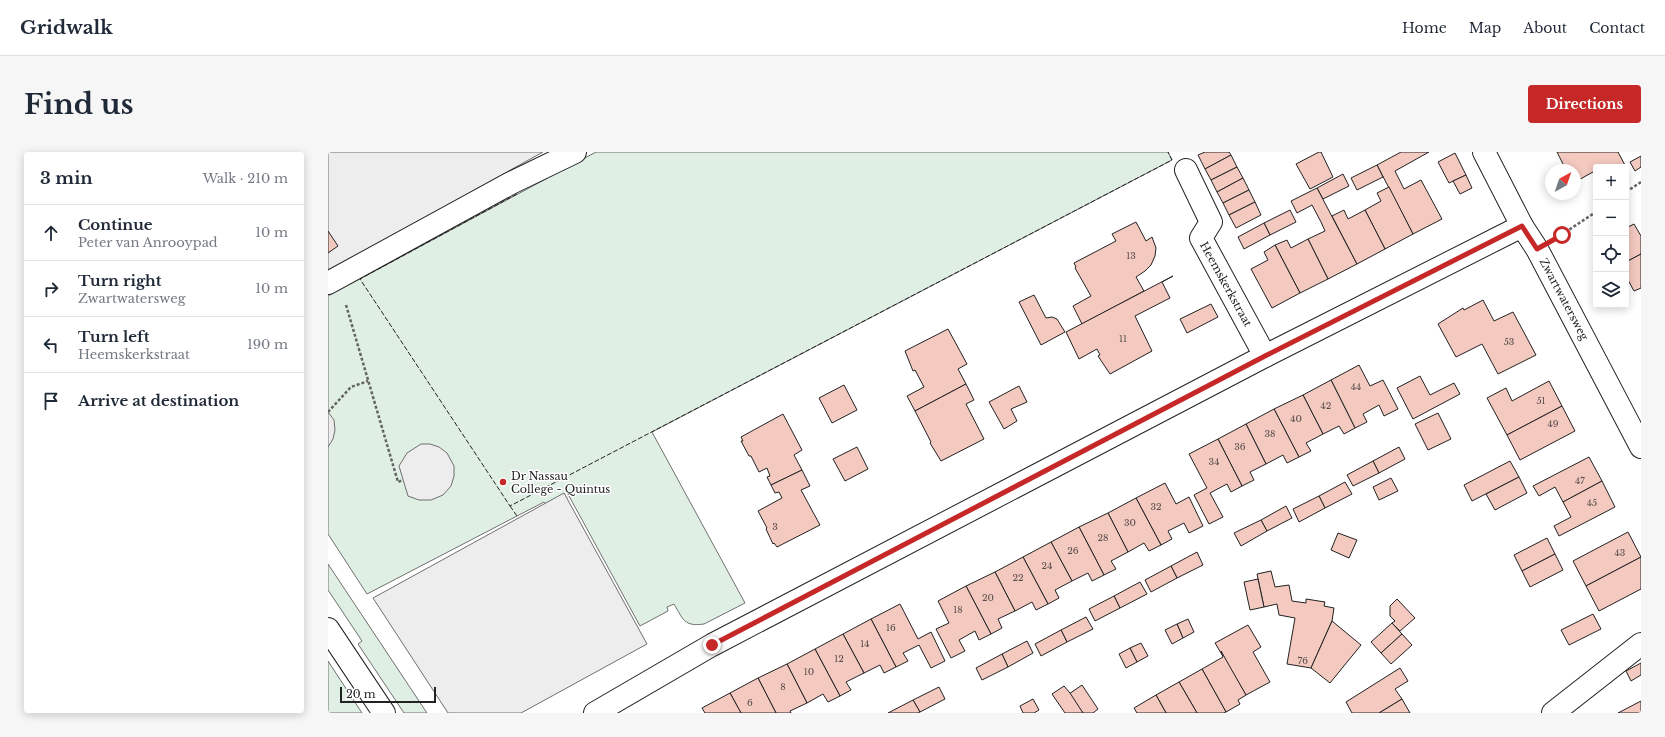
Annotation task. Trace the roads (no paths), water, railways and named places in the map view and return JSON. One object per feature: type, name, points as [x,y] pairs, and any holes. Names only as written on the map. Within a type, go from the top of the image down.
[{"type":"street","points":[[333,280],[511,183],[575,152]]},
{"type":"street","name":"Zwartwatersweg","points":[[1484,152],[1522,226],[1537,249],[1641,447]]},
{"type":"street","name":"Heemskerkstraat","points":[[1186,170],[1211,222],[1201,238],[1265,356]]},
{"type":"street","points":[[595,713],[712,645],[1265,356],[1522,226]]},
{"type":"street","points":[[328,629],[384,713]]},
{"type":"street","points":[[1553,713],[1641,644]]},
{"type":"place","name":"Dr Nassau College - Quintus","points":[[503,482]]}]
